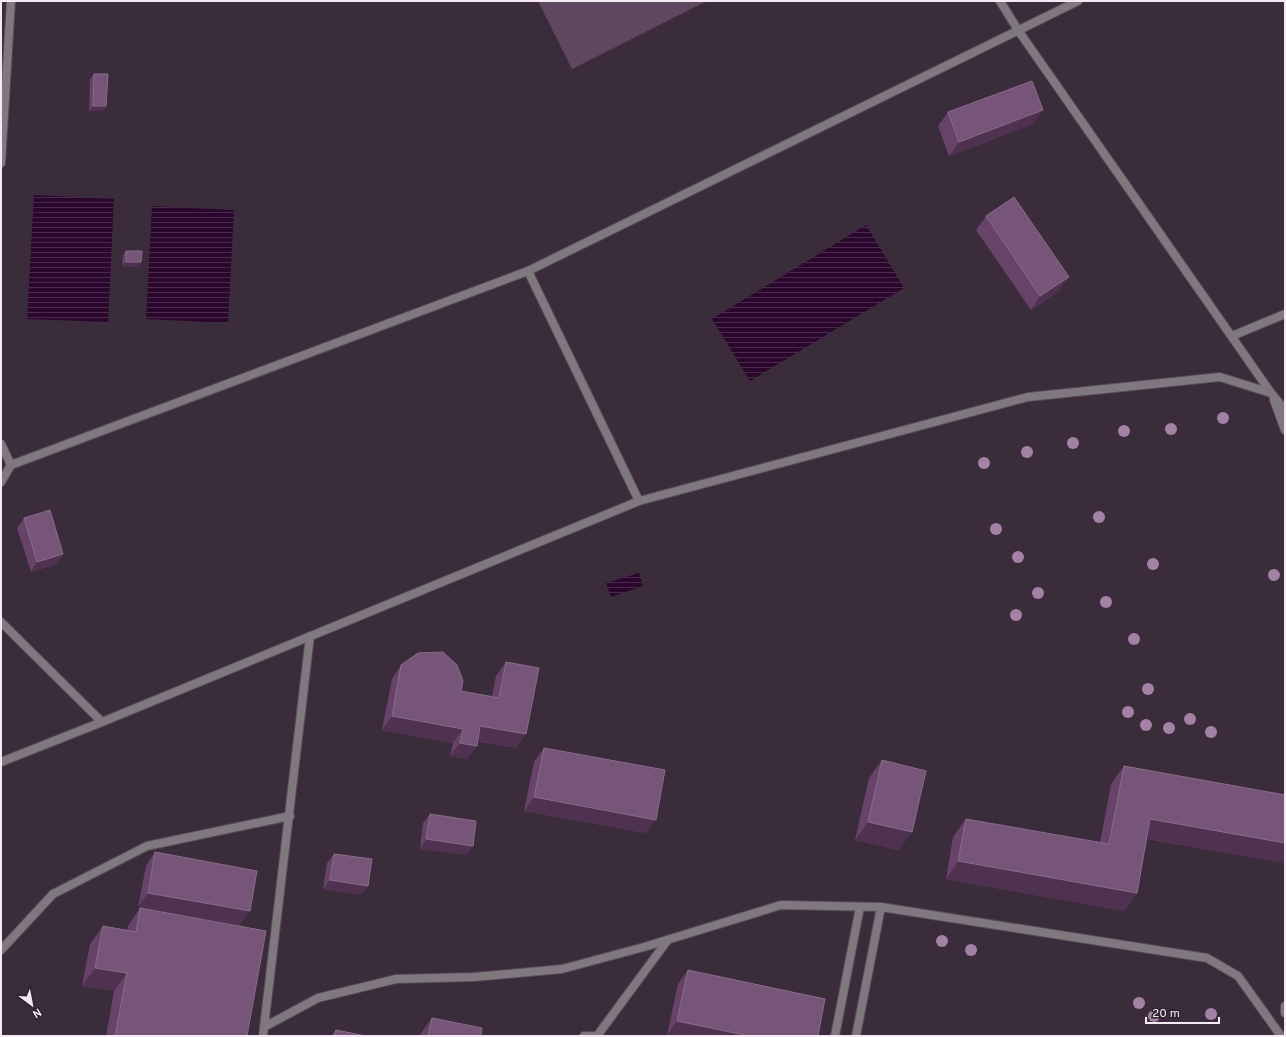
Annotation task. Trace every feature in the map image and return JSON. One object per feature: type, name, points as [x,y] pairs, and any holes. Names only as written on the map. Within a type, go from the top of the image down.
[{"type":"lane","points":[[1,163],[11,1]]},
{"type":"lane","points":[[1000,1],[1018,30],[1271,394],[1285,410]]},
{"type":"lane","points":[[1,482],[11,465],[528,271],[1078,1]]},
{"type":"lane","points":[[528,271],[639,501]]},
{"type":"lane","points":[[1232,336],[1285,314]]},
{"type":"lane","points":[[1,762],[102,722],[639,501],[1028,397],[1220,377],[1271,394]]},
{"type":"lane","points":[[1271,394],[1285,430]]},
{"type":"lane","points":[[1,444],[11,465]]},
{"type":"lane","points":[[1,622],[102,722]]},
{"type":"lane","points":[[263,1036],[310,636]]},
{"type":"lane","points":[[1,950],[53,894],[147,846],[290,816]]},
{"type":"lane","points":[[264,1027],[318,998],[396,979],[474,977],[562,969],[667,941],[781,905],[881,907],[1207,958],[1238,976],[1281,1036]]},
{"type":"lane","points":[[835,1036],[860,907]]},
{"type":"lane","points":[[856,1036],[881,907]]},
{"type":"lane","points":[[584,1036],[597,1036],[667,941]]},
{"type":"lane","points":[[1285,1006],[1285,1013]]},
{"type":"shaded area","points":[[538,1],[707,1],[572,69]]},
{"type":"shaded area","points":[[34,195],[114,199],[108,322],[27,319]]},
{"type":"shaded area","points":[[152,206],[234,210],[228,323],[146,319]]},
{"type":"shaded area","points":[[866,225],[904,288],[750,381],[712,319]]},
{"type":"shaded area","points":[[639,573],[643,586],[611,597],[606,583]]},
{"type":"building","points":[[94,74],[108,74],[106,106],[93,106]]},
{"type":"building","points":[[1032,81],[1043,110],[959,142],[948,112]]},
{"type":"building","points":[[1014,197],[1069,277],[1040,296],[986,216]]},
{"type":"building","points":[[126,251],[142,251],[141,262],[126,262]]},
{"type":"building","points":[[50,510],[63,554],[37,562],[24,518]]},
{"type":"building","points":[[443,652],[457,665],[463,681],[461,691],[499,698],[506,662],[539,668],[526,734],[480,726],[477,746],[460,743],[463,729],[392,716],[401,665],[418,653]]},
{"type":"building","points":[[544,748],[665,770],[656,820],[534,797]]},
{"type":"building","points":[[882,760],[926,771],[912,832],[868,822]]},
{"type":"building","points":[[1124,766],[1285,795],[1285,843],[1150,819],[1137,893],[958,861],[966,819],[1109,844]]},
{"type":"building","points":[[430,814],[476,821],[473,846],[426,839]]},
{"type":"building","points":[[155,852],[257,871],[250,911],[148,893]]},
{"type":"building","points":[[334,854],[372,859],[368,886],[330,880]]},
{"type":"building","points":[[140,908],[266,931],[247,1036],[115,1036],[127,973],[95,968],[103,926],[136,932]]},
{"type":"building","points":[[688,970],[825,999],[818,1036],[749,1036],[677,1021]]},
{"type":"building","points":[[432,1018],[482,1028],[481,1036],[428,1036]]},
{"type":"building","points":[[336,1030],[366,1036],[334,1036]]}]
